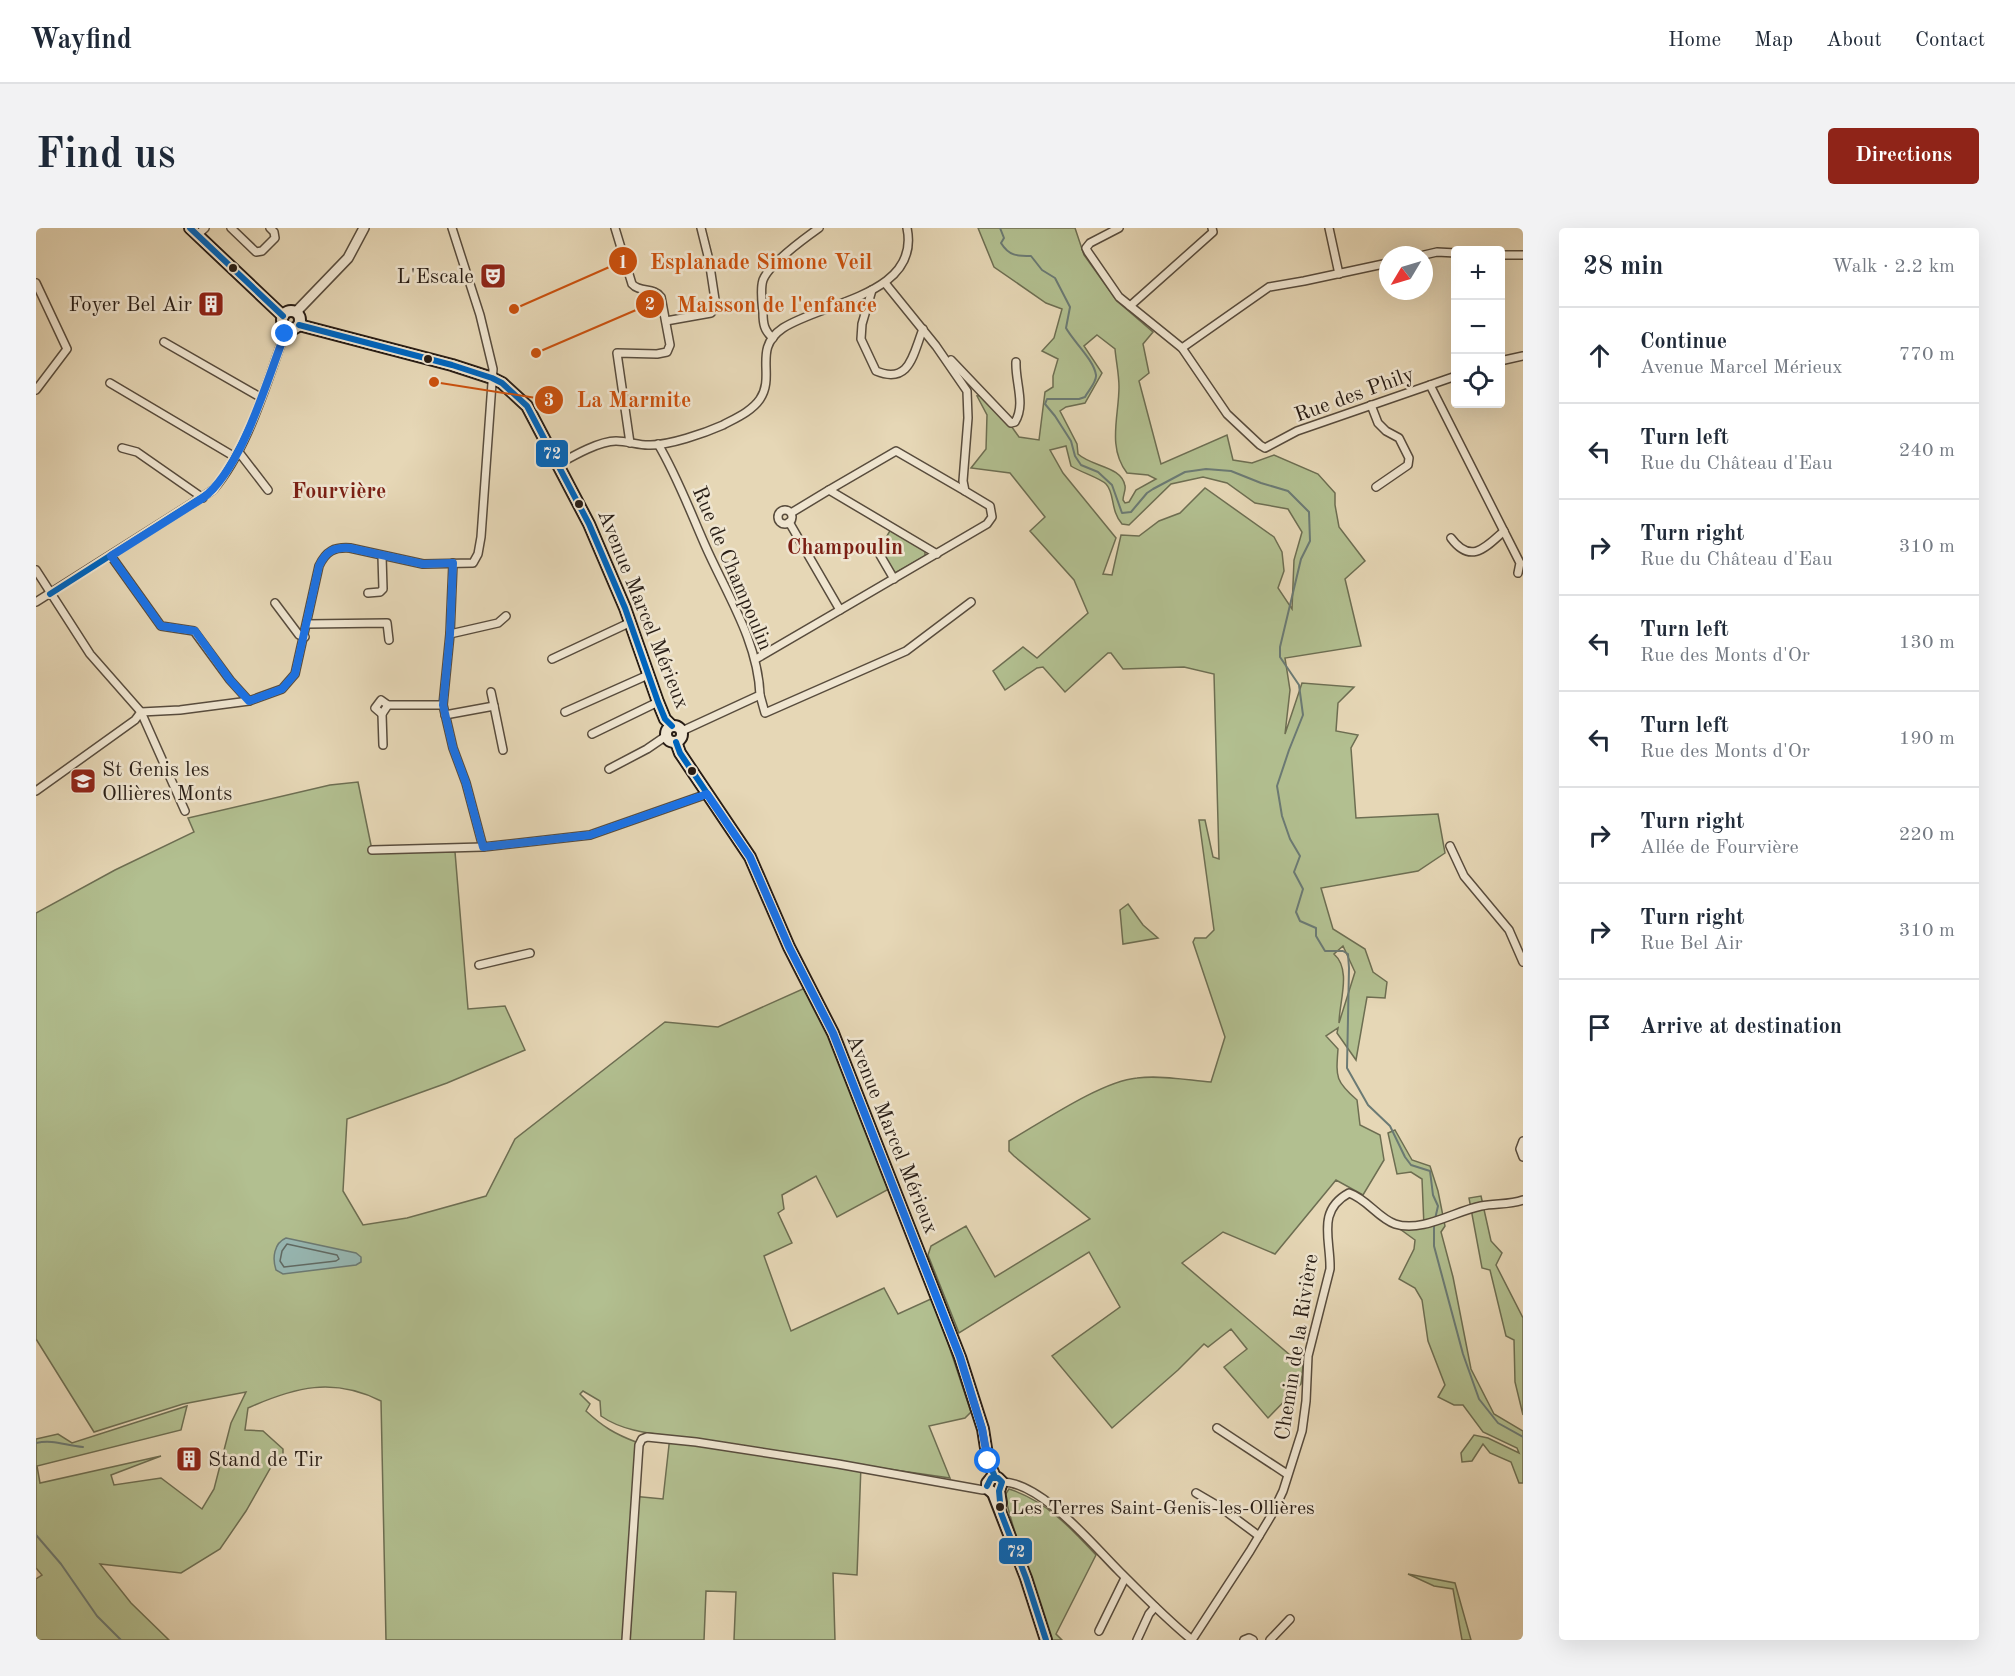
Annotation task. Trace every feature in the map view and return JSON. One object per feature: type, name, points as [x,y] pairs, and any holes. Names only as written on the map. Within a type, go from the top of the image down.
[{"type":"main road","points":[[197,230],[283,316]]},
{"type":"main road","points":[[287,312],[296,312],[300,316],[299,325],[295,328],[287,328],[282,321],[283,316],[287,312]]},
{"type":"main road","name":"Avenue Marcel Mérieux","points":[[299,325],[452,364],[492,378],[502,383],[527,406],[589,524],[625,608],[658,702],[666,719],[677,729]]},
{"type":"main road","points":[[668,729],[677,729],[682,737],[676,742],[671,742],[666,736],[668,729]]},
{"type":"main road","name":"Avenue Marcel Mérieux","points":[[676,742],[680,753],[750,857],[789,947],[833,1033],[960,1357],[982,1429],[1001,1513],[1026,1578],[1046,1640]]},
{"type":"street","points":[[231,228],[256,252],[262,251],[275,238],[270,228]]},
{"type":"street","points":[[296,312],[348,258],[364,228]]},
{"type":"street","points":[[141,712],[180,710],[249,701],[282,689],[295,674],[319,566],[329,551],[340,547],[350,548],[423,564],[472,563],[478,554],[493,369],[480,315],[452,228]]},
{"type":"street","points":[[615,228],[629,277],[636,288],[660,294],[670,345],[667,352],[657,354],[617,353],[630,443]]},
{"type":"street","points":[[666,321],[711,313],[716,306],[709,260],[701,228]]},
{"type":"street","points":[[772,338],[767,334],[764,326],[763,281],[783,257],[819,228]]},
{"type":"street","points":[[557,465],[602,444],[616,441],[658,444],[703,433],[751,409],[762,394],[766,351],[772,338],[799,320],[885,283],[904,260],[908,242],[907,228]]},
{"type":"street","points":[[1119,228],[1090,243],[1086,248],[1119,297],[1182,348],[1269,287],[1379,265]]},
{"type":"street","points":[[1130,306],[1213,232],[1212,228]]},
{"type":"street","points":[[1329,228],[1340,274]]},
{"type":"street","points":[[1433,253],[1451,253]]},
{"type":"street","points":[[1505,255],[1523,255]]},
{"type":"street","points":[[36,283],[68,349],[36,390]]},
{"type":"street","points":[[885,283],[936,346],[967,391],[965,491]]},
{"type":"street","points":[[872,290],[862,324],[861,339],[876,371],[888,376],[900,374],[908,365],[923,329]]},
{"type":"street","points":[[36,602],[213,490],[225,476],[236,454],[287,328]]},
{"type":"street","points":[[164,342],[260,396]]},
{"type":"street","points":[[936,346],[968,376],[1011,423],[1015,423],[1021,403],[1016,377],[1016,362]]},
{"type":"street","name":"Rue des Phily","points":[[1182,348],[1227,414],[1265,448],[1297,431],[1451,377]]},
{"type":"street","points":[[1505,360],[1523,356]]},
{"type":"street","points":[[110,383],[236,454],[268,490]]},
{"type":"street","points":[[1430,385],[1520,563],[1518,573]]},
{"type":"street","points":[[1371,405],[1378,423],[1386,431],[1400,438],[1410,458],[1408,465],[1376,487]]},
{"type":"street","name":"Rue de Champoulin","points":[[658,444],[669,463],[732,601],[756,659],[760,695]]},
{"type":"street","points":[[122,448],[137,452],[203,498]]},
{"type":"street","points":[[756,659],[987,524],[992,517],[990,506],[896,451],[791,513]]},
{"type":"street","points":[[829,490],[937,554]]},
{"type":"street","points":[[783,510],[791,513],[792,517],[789,522],[784,524],[780,522],[778,515],[783,510]]},
{"type":"street","points":[[789,522],[840,610]]},
{"type":"street","points":[[1451,538],[1457,546],[1473,553],[1482,551],[1504,531]]},
{"type":"street","points":[[880,555],[894,579]]},
{"type":"street","points":[[111,556],[161,626],[195,631],[230,680],[249,701]]},
{"type":"street","points":[[368,593],[380,592],[383,589],[382,556]]},
{"type":"street","points":[[453,563],[450,634],[443,705],[453,748],[466,783],[483,847]]},
{"type":"street","points":[[36,570],[90,654],[141,712],[185,811]]},
{"type":"street","points":[[677,729],[760,695],[765,713],[906,651],[971,602]]},
{"type":"street","points":[[275,603],[299,635],[305,637]]},
{"type":"street","points":[[450,634],[498,622],[506,616]]},
{"type":"street","points":[[307,624],[387,623],[389,640]]},
{"type":"street","points":[[552,659],[629,623]]},
{"type":"street","points":[[565,712],[648,675]]},
{"type":"street","points":[[491,692],[503,750]]},
{"type":"street","points":[[592,734],[658,702]]},
{"type":"street","points":[[383,745],[382,714],[388,705],[443,705]]},
{"type":"street","points":[[445,715],[494,706]]},
{"type":"street","points":[[36,791],[135,720],[141,712]]},
{"type":"street","points":[[609,769],[666,736]]},
{"type":"street","points":[[372,850],[483,847],[590,835],[707,794]]},
{"type":"street","points":[[1450,846],[1464,876],[1509,930],[1523,962]]},
{"type":"street","points":[[479,965],[530,953]]},
{"type":"street","points":[[1523,1141],[1520,1149],[1523,1157]]},
{"type":"street","name":"Chemin de la Rivière","points":[[1192,1640],[1219,1602],[1279,1499],[1302,1431],[1308,1356],[1330,1269],[1326,1221],[1343,1196],[1349,1193],[1357,1196],[1392,1223],[1403,1226],[1429,1223],[1470,1208],[1523,1200]]},
{"type":"street","points":[[1217,1428],[1287,1474]]},
{"type":"street","points":[[626,1640],[639,1445],[642,1438],[647,1437],[696,1442],[838,1464],[983,1490],[994,1485],[1011,1483],[1049,1503],[1076,1526],[1125,1578],[1192,1640]]},
{"type":"street","points":[[1196,1493],[1220,1507],[1259,1536]]},
{"type":"street","points":[[1099,1631],[1125,1578]]},
{"type":"street","points":[[1137,1640],[1149,1614],[1155,1607]]},
{"type":"street","points":[[1270,1640],[1290,1620]]},
{"type":"street","points":[[1244,1640],[1249,1638],[1253,1640]]},
{"type":"green space","points":[[978,228],[1075,228],[1084,255],[1117,301],[1153,332],[1143,344],[1149,373],[1139,381],[1161,464],[1227,435],[1233,460],[1252,463],[1274,455],[1318,474],[1335,493],[1339,527],[1365,561],[1345,579],[1361,646],[1285,658],[1290,690],[1285,734],[1302,683],[1354,687],[1338,703],[1336,731],[1358,735],[1351,748],[1356,818],[1438,814],[1445,853],[1418,871],[1321,888],[1333,929],[1365,949],[1373,972],[1387,982],[1385,998],[1367,997],[1356,1060],[1337,1033],[1338,1028],[1326,1036],[1338,1049],[1338,1078],[1344,1088],[1357,1100],[1360,1125],[1380,1135],[1384,1160],[1363,1195],[1336,1180],[1275,1254],[1223,1232],[1182,1263],[1303,1366],[1301,1384],[1268,1418],[1224,1367],[1247,1349],[1231,1329],[1208,1347],[1204,1344],[1112,1428],[1052,1356],[1120,1307],[1089,1252],[959,1333],[928,1255],[931,1246],[966,1226],[995,1277],[1090,1219],[1014,1156],[1009,1151],[1009,1141],[1090,1094],[1123,1081],[1155,1077],[1211,1082],[1225,1037],[1193,942],[1195,938],[1206,938],[1214,930],[1199,820],[1205,820],[1213,857],[1219,859],[1214,674],[1184,667],[1123,669],[1111,653],[1108,653],[1065,692],[1043,667],[1037,668],[1005,690],[993,671],[1023,647],[1037,658],[1088,613],[1074,580],[1030,531],[1045,517],[1010,473],[971,468],[986,449],[987,415],[977,396],[989,395],[1019,437],[1039,440],[1045,392],[1053,387],[1053,376],[1058,359],[1042,351],[1054,338],[1062,309],[1046,303],[994,267]],"holes":[[[1097,335],[1115,349],[1119,377],[1116,442],[1121,463],[1127,473],[1148,475],[1156,479],[1136,490],[1129,502],[1125,503],[1123,479],[1113,471],[1078,454],[1077,444],[1060,411],[1066,407],[1085,403],[1102,373],[1084,346]],[[1066,446],[1071,466],[1106,484],[1111,492],[1118,519],[1122,524],[1129,525],[1171,484],[1203,477],[1227,483],[1255,503],[1288,509],[1302,532],[1294,560],[1292,609],[1278,588],[1284,571],[1282,552],[1274,537],[1205,488],[1180,513],[1159,521],[1139,536],[1121,535],[1112,575],[1103,574],[1116,538],[1063,473],[1050,450]],[[1343,946],[1355,972],[1339,1023],[1343,977],[1339,961],[1334,954]]]},
{"type":"green space","points":[[891,529],[925,550],[925,556],[895,573],[886,560],[885,549],[881,546]]},
{"type":"green space","points":[[358,782],[372,850],[455,852],[468,1009],[505,1006],[525,1050],[447,1083],[347,1119],[343,1191],[363,1225],[407,1218],[486,1196],[515,1139],[665,1022],[718,1027],[805,988],[833,1046],[889,1189],[837,1217],[816,1176],[782,1195],[784,1209],[778,1213],[792,1243],[764,1256],[791,1331],[884,1288],[898,1314],[933,1298],[971,1412],[965,1418],[929,1426],[950,1478],[861,1465],[857,1575],[833,1573],[835,1640],[734,1640],[736,1592],[706,1591],[704,1640],[386,1640],[381,1401],[347,1389],[330,1387],[298,1390],[248,1408],[245,1430],[263,1431],[283,1449],[283,1459],[271,1467],[246,1511],[220,1549],[181,1573],[100,1564],[131,1603],[169,1640],[36,1640],[36,1579],[42,1575],[36,1568],[36,1439],[58,1434],[72,1443],[187,1406],[181,1430],[37,1466],[40,1483],[161,1456],[111,1475],[114,1485],[161,1478],[202,1509],[214,1489],[231,1423],[246,1392],[183,1404],[94,1432],[36,1339],[36,913],[115,870],[194,832],[188,818],[330,785]],"holes":[[[583,1391],[600,1401],[601,1416],[609,1421],[634,1430],[670,1436],[663,1499],[632,1496],[636,1442],[610,1430],[592,1417],[586,1411],[590,1404],[580,1394]]]},
{"type":"green space","points":[[1128,904],[1143,925],[1158,938],[1123,944],[1120,910]]},
{"type":"green space","points":[[1395,1130],[1412,1160],[1430,1166],[1438,1191],[1445,1226],[1441,1232],[1453,1277],[1471,1369],[1494,1414],[1523,1431],[1523,1483],[1519,1483],[1511,1462],[1490,1453],[1483,1444],[1472,1461],[1462,1462],[1461,1453],[1474,1435],[1488,1438],[1519,1453],[1517,1448],[1483,1432],[1463,1405],[1454,1405],[1438,1397],[1445,1385],[1428,1341],[1422,1300],[1415,1288],[1399,1279],[1414,1249],[1415,1240],[1400,1229],[1424,1227],[1422,1179],[1411,1172],[1397,1174],[1388,1133]]},
{"type":"green space","points":[[1481,1196],[1491,1241],[1502,1253],[1496,1265],[1523,1318],[1523,1415],[1515,1382],[1514,1340],[1506,1336],[1490,1270],[1482,1268],[1469,1198]]},
{"type":"green space","points":[[1009,1489],[1035,1500],[1057,1516],[1096,1555],[1056,1634],[1062,1640],[1048,1640],[1039,1603],[1009,1514],[1005,1495]]},
{"type":"green space","points":[[1408,1574],[1455,1583],[1471,1640],[1462,1640],[1453,1589],[1434,1586]]},
{"type":"water","points":[[286,1238],[356,1253],[361,1257],[361,1262],[356,1265],[283,1274],[276,1270],[274,1256],[279,1243]]},
{"type":"waterway","points":[[1000,228],[1004,238],[1001,243],[1007,251],[1022,256],[1031,256],[1042,270],[1055,278],[1070,307],[1066,328],[1091,363],[1096,378],[1085,397],[1047,399],[1045,404],[1071,441],[1075,456],[1081,465],[1098,472],[1112,485],[1122,513],[1131,512],[1147,493],[1185,472],[1206,469],[1231,471],[1288,491],[1309,512],[1310,541],[1301,559],[1280,647],[1280,657],[1299,685],[1303,715],[1277,786],[1282,816],[1290,839],[1300,856],[1294,872],[1303,889],[1296,912],[1300,921],[1316,928],[1316,936],[1325,951],[1343,951],[1348,954],[1347,1068],[1368,1105],[1390,1126],[1411,1165],[1430,1171],[1433,1195],[1438,1206],[1435,1219]]},
{"type":"waterway","points":[[1434,1225],[1434,1246],[1463,1354],[1479,1399],[1498,1423],[1523,1437]]},
{"type":"waterway","points":[[36,1443],[54,1442],[83,1447]]},
{"type":"waterway","points":[[36,1535],[61,1564],[97,1616],[121,1640]]},
{"type":"transit line","name":"72","points":[[190,228],[283,316]]},
{"type":"transit line","name":"72","points":[[299,325],[452,365],[492,378],[502,383],[527,406],[589,524],[625,608],[658,702],[665,719],[672,726]]},
{"type":"transit line","name":"72","points":[[50,594],[213,490],[226,472],[247,432],[287,328]]},
{"type":"transit line","name":"72","points":[[676,742],[680,753],[750,857],[789,947],[833,1033],[960,1357],[983,1429],[988,1461],[995,1477]]},
{"type":"transit line","name":"72","points":[[987,1486],[991,1478],[998,1478],[1002,1482],[999,1491],[1001,1513],[1026,1578],[1046,1640]]},
{"type":"place","name":"L'Escale","points":[[493,276]]},
{"type":"place","name":"Foyer Bel Air","points":[[211,304]]},
{"type":"place","name":"Esplanade Simone Veil","points":[[514,309]]},
{"type":"place","name":"Maisson de l'enfance","points":[[536,353]]},
{"type":"place","name":"La Marmite","points":[[434,382]]},
{"type":"place","name":"St Genis les Ollières Monts","points":[[83,781]]},
{"type":"place","name":"Stand de Tir","points":[[189,1459]]},
{"type":"place","name":"Les Terres Saint-Genis-les-Ollières","points":[[1000,1507]]},
{"type":"district","name":"Fourvière","points":[[339,490]]},
{"type":"district","name":"Champoulin","points":[[845,546]]},
{"type":"route","points":[[285,334],[248,429],[225,476],[203,498],[111,556],[161,626],[195,631],[230,680],[249,701],[282,689],[295,674],[319,566],[329,551],[340,547],[423,564],[453,563],[450,634],[443,705],[453,748],[466,783],[483,847],[590,835],[707,794],[750,857],[789,947],[833,1033],[867,1125],[932,1282],[960,1357],[982,1429],[988,1461]]}]
